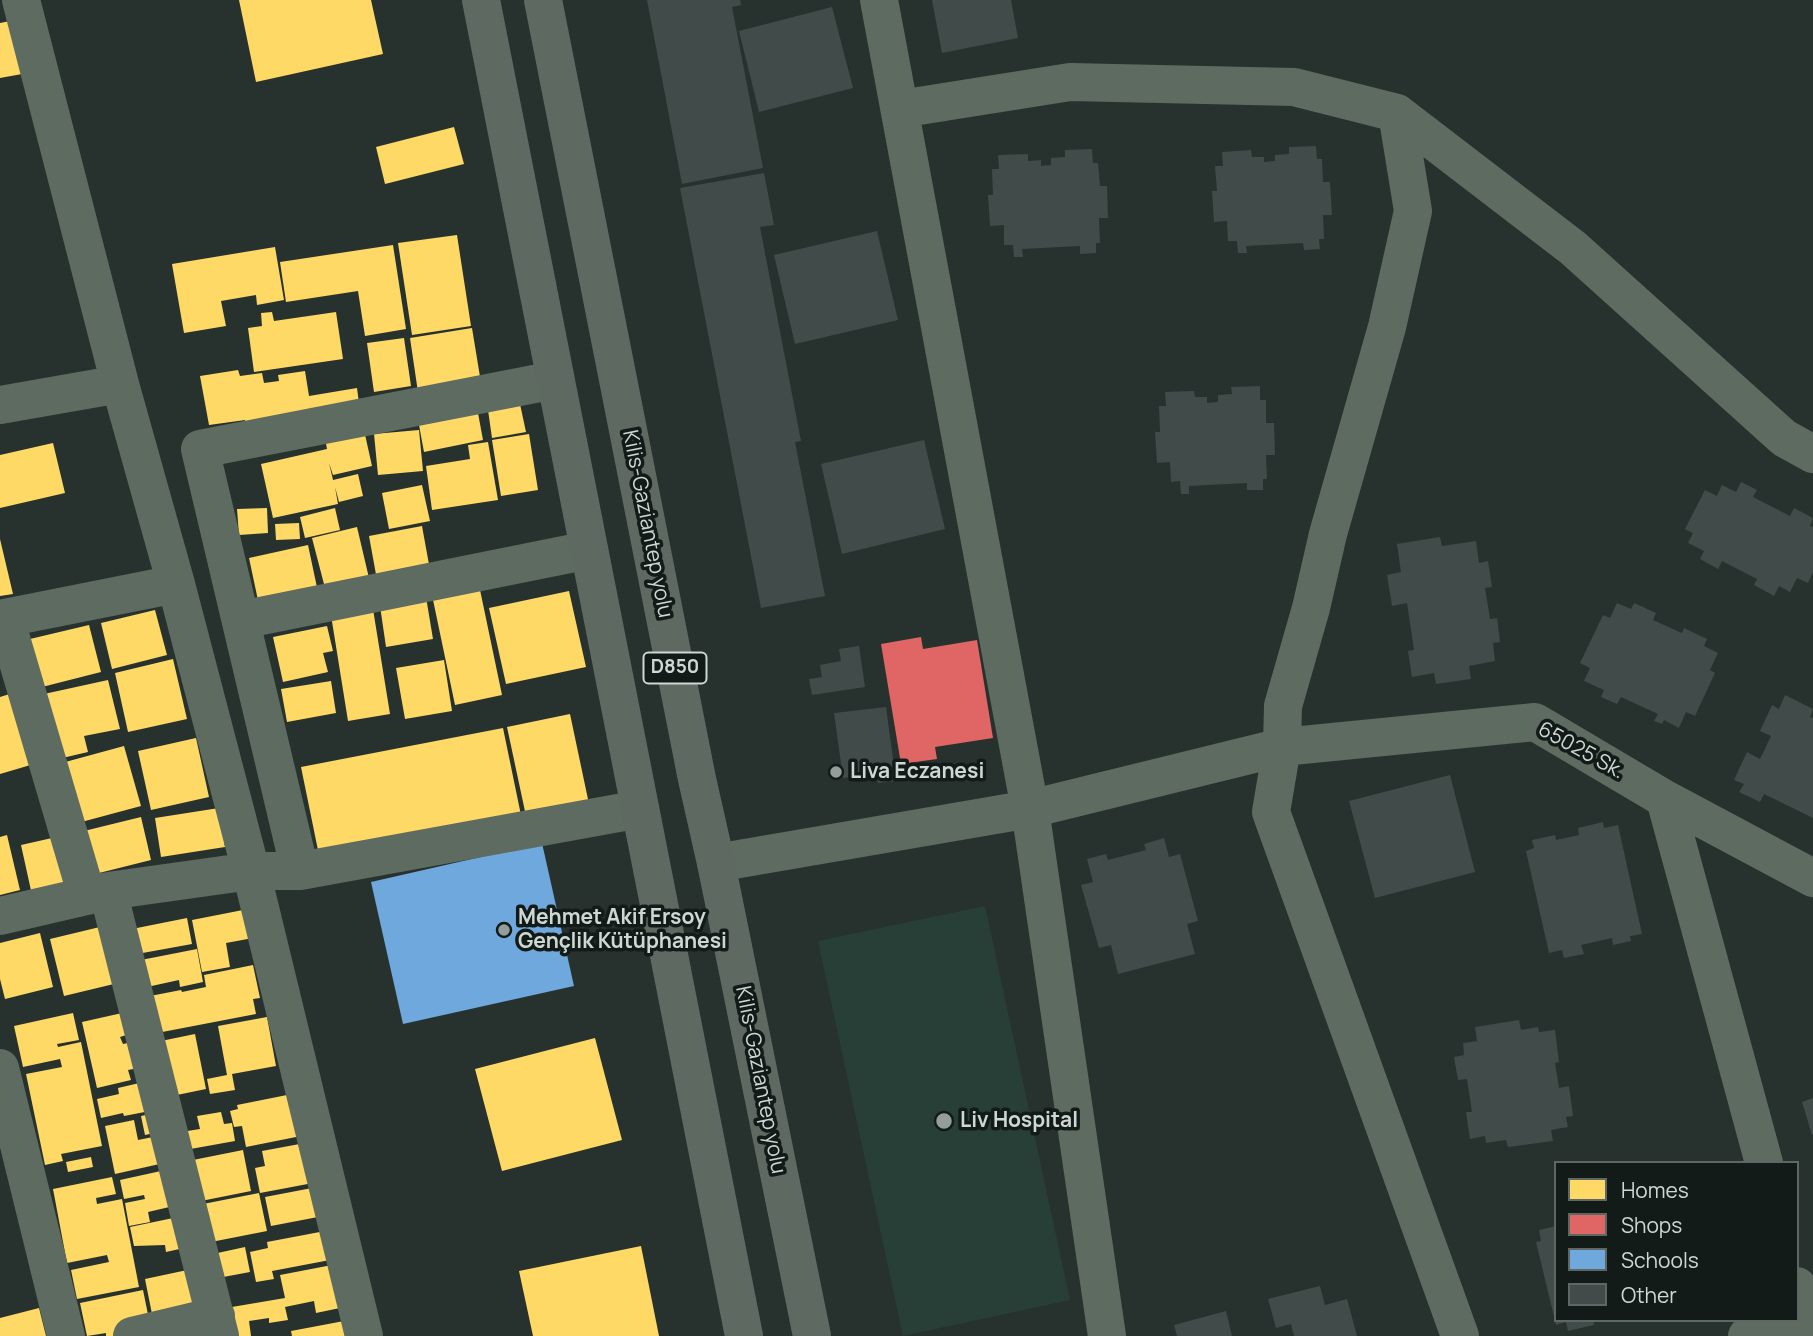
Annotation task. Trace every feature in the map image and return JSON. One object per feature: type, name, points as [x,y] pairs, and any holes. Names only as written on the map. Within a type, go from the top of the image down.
[{"type":"highway","name":"D850","points":[[481,0],[744,1336]]},
{"type":"highway","name":"Kilis-Gaziantep yolu","points":[[543,0],[694,765],[812,1336]]},
{"type":"street","points":[[21,0],[120,384],[176,584],[251,871],[364,1336]]},
{"type":"street","points":[[879,0],[1030,809],[1107,1336]]},
{"type":"street","points":[[900,109],[1070,82],[1294,87],[1396,113],[1573,248],[1784,438],[1813,454]]},
{"type":"street","points":[[1396,113],[1412,211],[1387,327],[1328,534],[1311,608],[1283,706],[1282,747],[1270,812],[1460,1336]]},
{"type":"street","points":[[300,871],[200,449],[555,380]]},
{"type":"street","points":[[0,405],[120,384]]},
{"type":"street","points":[[241,620],[589,550]]},
{"type":"street","points":[[132,1336],[218,1326],[176,1165],[98,893],[3,619],[176,584]]},
{"type":"street","name":"65025 Sk.","points":[[716,863],[1030,809],[1282,747],[1535,722],[1665,799],[1813,878]]},
{"type":"street","points":[[1665,799],[1763,1161]]},
{"type":"street","points":[[0,916],[98,893],[251,871],[300,871],[640,809]]},
{"type":"street","points":[[0,1068],[66,1336]]},
{"type":"street","points":[[1747,1336],[1810,1322],[1799,1292]]},
{"type":"shaded area","name":"Liv Hospital","points":[[985,906],[1070,1300],[903,1336],[818,941]]},
{"type":"building: Homes","points":[[239,0],[371,0],[383,54],[256,82]]},
{"type":"building: Homes","points":[[10,21],[22,74],[0,78],[0,23]]},
{"type":"building: Homes","points":[[454,127],[464,164],[385,184],[376,147]]},
{"type":"building: Homes","points":[[457,235],[471,326],[412,335],[398,243]]},
{"type":"building: Homes","points":[[393,245],[406,329],[365,336],[358,291],[286,302],[280,262]]},
{"type":"building: Homes","points":[[275,247],[284,300],[257,305],[256,295],[221,301],[226,326],[184,333],[172,264]]},
{"type":"building: Homes","points":[[272,312],[274,321],[336,312],[343,359],[254,372],[248,328],[262,326],[261,313]]},
{"type":"building: Homes","points":[[472,328],[482,389],[419,399],[410,338]]},
{"type":"building: Homes","points":[[404,338],[411,386],[374,392],[367,343]]},
{"type":"building: Homes","points":[[238,370],[240,376],[262,373],[264,383],[279,381],[278,375],[305,371],[309,396],[357,388],[360,411],[247,430],[245,420],[209,425],[200,376]]},
{"type":"building: Homes","points":[[520,404],[526,432],[492,438],[488,410]]},
{"type":"building: Homes","points":[[478,413],[483,440],[424,452],[419,425]]},
{"type":"building: Homes","points":[[364,430],[372,466],[333,475],[329,463],[333,480],[358,474],[363,496],[339,502],[335,487],[338,504],[273,518],[261,464],[327,449],[325,438]]},
{"type":"building: Homes","points":[[419,430],[423,471],[378,475],[374,434]]},
{"type":"building: Homes","points":[[529,434],[538,490],[501,496],[492,440]]},
{"type":"building: Homes","points":[[488,442],[498,500],[432,510],[426,466],[470,459],[468,445]]},
{"type":"building: Homes","points":[[53,443],[65,493],[0,508],[0,455]]},
{"type":"building: Homes","points":[[422,485],[430,521],[389,529],[382,493]]},
{"type":"building: Homes","points":[[267,508],[268,533],[239,535],[237,509]]},
{"type":"building: Homes","points":[[335,508],[340,530],[305,538],[300,517]]},
{"type":"building: Homes","points":[[299,523],[300,539],[276,540],[275,524]]},
{"type":"building: Homes","points":[[422,526],[430,570],[377,580],[369,536]]},
{"type":"building: Homes","points":[[357,527],[369,578],[325,588],[312,538]]},
{"type":"building: Homes","points":[[0,539],[13,594],[0,596]]},
{"type":"building: Homes","points":[[308,545],[318,592],[259,605],[249,558]]},
{"type":"building: Homes","points":[[479,585],[502,695],[455,705],[432,595]]},
{"type":"building: Homes","points":[[425,591],[433,639],[386,647],[379,599]]},
{"type":"building: Homes","points":[[569,591],[586,667],[506,684],[489,608]]},
{"type":"building: Homes","points":[[372,603],[390,714],[348,721],[330,609]]},
{"type":"building: Homes","points":[[155,610],[167,655],[112,669],[101,623]]},
{"type":"building: Homes","points":[[89,625],[101,672],[42,687],[30,639]]},
{"type":"building: Homes","points":[[327,626],[333,651],[323,653],[328,672],[283,682],[273,637]]},
{"type":"building: Homes","points":[[173,659],[187,719],[128,732],[115,673]]},
{"type":"building: Homes","points":[[444,660],[452,711],[405,719],[396,668]]},
{"type":"building: Homes","points":[[108,680],[120,729],[84,736],[88,752],[58,759],[44,694]]},
{"type":"building: Homes","points":[[331,681],[336,713],[287,722],[281,689]]},
{"type":"building: Homes","points":[[13,693],[34,764],[0,774],[0,697]]},
{"type":"building: Homes","points":[[570,714],[589,804],[526,816],[507,727]]},
{"type":"building: Homes","points":[[503,728],[522,820],[320,860],[301,767]]},
{"type":"building: Homes","points":[[196,738],[209,797],[151,810],[138,751]]},
{"type":"building: Homes","points":[[124,746],[141,806],[74,824],[58,764]]},
{"type":"building: Homes","points":[[219,808],[225,847],[161,857],[155,818]]},
{"type":"building: Homes","points":[[141,817],[151,860],[95,874],[84,831]]},
{"type":"building: Homes","points":[[7,835],[20,890],[0,895],[0,837]]},
{"type":"building: Homes","points":[[61,836],[72,886],[32,895],[21,845]]},
{"type":"building: Homes","points":[[248,909],[253,938],[226,943],[230,967],[202,972],[192,920]]},
{"type":"building: Homes","points":[[187,918],[192,944],[137,954],[132,929]]},
{"type":"building: Homes","points":[[104,926],[118,983],[64,996],[50,939]]},
{"type":"building: Homes","points":[[40,933],[53,987],[5,999],[0,979],[0,943]]},
{"type":"building: Homes","points":[[197,949],[203,982],[180,987],[179,980],[147,987],[141,960]]},
{"type":"building: Homes","points":[[253,965],[260,998],[253,999],[256,1014],[157,1033],[150,996],[206,987],[204,975]]},
{"type":"building: Homes","points":[[131,1011],[136,1032],[120,1037],[123,1044],[142,1040],[144,1067],[128,1070],[131,1080],[97,1088],[82,1022]]},
{"type":"building: Homes","points":[[73,1013],[79,1040],[57,1044],[58,1047],[81,1042],[102,1146],[61,1154],[63,1161],[45,1165],[26,1074],[62,1067],[60,1059],[23,1067],[14,1026]]},
{"type":"building: Homes","points":[[267,1017],[276,1066],[232,1074],[235,1090],[210,1094],[207,1079],[227,1075],[218,1026]]},
{"type":"building: Homes","points":[[195,1034],[206,1089],[172,1096],[161,1041]]},
{"type":"building: Homes","points":[[595,1038],[622,1140],[502,1171],[475,1069]]},
{"type":"building: Homes","points":[[148,1081],[155,1110],[101,1118],[97,1099],[119,1094],[118,1088]]},
{"type":"building: Homes","points":[[292,1094],[301,1136],[246,1147],[242,1126],[234,1127],[230,1111],[238,1109],[237,1105]]},
{"type":"building: Homes","points":[[160,1112],[164,1131],[145,1135],[141,1116]]},
{"type":"building: Homes","points":[[221,1112],[224,1124],[232,1123],[235,1141],[185,1150],[181,1132],[200,1129],[197,1116]]},
{"type":"building: Homes","points":[[134,1120],[138,1140],[158,1136],[164,1163],[115,1174],[105,1126]]},
{"type":"building: Homes","points":[[305,1143],[313,1183],[260,1193],[255,1168],[265,1166],[262,1151]]},
{"type":"building: Homes","points":[[243,1150],[251,1191],[201,1201],[193,1160]]},
{"type":"building: Homes","points":[[91,1157],[93,1167],[68,1172],[66,1162]]},
{"type":"building: Homes","points":[[170,1169],[178,1205],[148,1212],[150,1222],[129,1226],[125,1203],[145,1199],[144,1195],[124,1199],[120,1180]]},
{"type":"building: Homes","points":[[112,1177],[116,1194],[96,1198],[97,1204],[122,1199],[139,1287],[77,1299],[71,1270],[109,1262],[107,1255],[67,1263],[53,1189]]},
{"type":"building: Homes","points":[[312,1188],[318,1217],[271,1226],[265,1197]]},
{"type":"building: Homes","points":[[259,1193],[267,1231],[211,1242],[203,1204]]},
{"type":"building: Homes","points":[[178,1217],[184,1248],[166,1252],[165,1245],[134,1246],[130,1227]]},
{"type":"building: Homes","points":[[325,1231],[330,1260],[272,1271],[274,1279],[256,1282],[250,1252],[268,1248],[267,1242]]},
{"type":"building: Homes","points":[[641,1246],[659,1336],[533,1336],[519,1271]]},
{"type":"building: Homes","points":[[245,1247],[250,1272],[218,1278],[213,1254]]},
{"type":"building: Homes","points":[[332,1265],[340,1308],[316,1313],[314,1301],[285,1307],[288,1320],[269,1323],[269,1318],[249,1321],[251,1336],[231,1336],[226,1308],[285,1298],[280,1275]]},
{"type":"building: Homes","points":[[192,1269],[201,1315],[154,1324],[145,1279]]},
{"type":"building: Homes","points":[[143,1290],[151,1329],[118,1336],[106,1336],[106,1333],[87,1336],[80,1303]]},
{"type":"building: Homes","points":[[39,1308],[46,1336],[0,1336],[0,1318]]},
{"type":"building: Homes","points":[[344,1321],[347,1336],[292,1336],[291,1331]]},
{"type":"building: Shops","points":[[921,637],[923,649],[977,640],[993,738],[935,747],[937,759],[901,764],[881,644]]},
{"type":"building: Schools","points":[[542,843],[574,986],[403,1024],[371,882]]},
{"type":"building: Other","points":[[647,0],[740,0],[741,5],[732,7],[763,168],[682,184]]},
{"type":"building: Other","points":[[932,0],[1011,0],[1018,38],[942,53]]},
{"type":"building: Other","points":[[832,7],[853,88],[759,112],[739,31]]},
{"type":"building: Other","points":[[1316,146],[1317,159],[1322,159],[1323,182],[1330,182],[1332,215],[1323,215],[1324,239],[1319,239],[1320,249],[1304,250],[1303,243],[1246,246],[1247,253],[1238,253],[1237,241],[1228,241],[1227,221],[1214,222],[1212,191],[1217,191],[1215,166],[1223,166],[1222,152],[1251,150],[1252,157],[1264,157],[1264,162],[1275,161],[1275,155],[1289,154],[1289,147]]},
{"type":"building: Other","points":[[1092,149],[1093,163],[1098,163],[1100,186],[1107,186],[1108,218],[1099,218],[1100,243],[1096,243],[1096,253],[1080,254],[1080,246],[1022,249],[1023,257],[1014,257],[1013,245],[1004,245],[1004,225],[990,226],[988,195],[993,195],[992,169],[999,169],[998,155],[1028,154],[1028,161],[1041,160],[1041,166],[1051,165],[1051,158],[1065,157],[1065,150]]},
{"type":"building: Other","points":[[764,173],[774,225],[760,227],[801,441],[795,442],[825,596],[761,608],[680,188]]},
{"type":"building: Other","points":[[877,231],[898,320],[795,344],[774,255]]},
{"type":"building: Other","points":[[1260,386],[1260,400],[1266,400],[1266,423],[1274,423],[1275,455],[1266,455],[1267,479],[1263,479],[1263,490],[1247,490],[1247,483],[1189,486],[1189,494],[1181,494],[1180,481],[1171,482],[1170,462],[1157,463],[1155,432],[1160,432],[1159,406],[1166,406],[1165,392],[1194,391],[1195,397],[1207,397],[1207,403],[1218,402],[1218,395],[1232,394],[1231,387]]},
{"type":"building: Other","points":[[924,440],[945,529],[842,554],[821,464]]},
{"type":"building: Other","points":[[1741,482],[1757,490],[1753,497],[1790,516],[1794,508],[1813,518],[1810,526],[1813,527],[1813,572],[1808,583],[1797,578],[1790,592],[1779,586],[1774,596],[1754,585],[1757,579],[1722,561],[1718,569],[1700,559],[1704,551],[1688,543],[1693,533],[1685,529],[1705,490],[1717,496],[1722,485],[1736,492]]},
{"type":"building: Other","points":[[1440,537],[1442,546],[1476,541],[1479,563],[1488,561],[1492,587],[1485,588],[1490,619],[1497,618],[1500,642],[1493,643],[1495,661],[1469,666],[1471,679],[1436,684],[1434,673],[1412,677],[1408,651],[1414,650],[1407,603],[1392,606],[1387,575],[1401,572],[1397,544]]},
{"type":"building: Other","points":[[1617,603],[1631,609],[1634,603],[1656,613],[1653,620],[1682,633],[1684,628],[1707,639],[1704,646],[1718,653],[1710,670],[1715,673],[1695,716],[1686,712],[1679,728],[1664,720],[1662,724],[1654,721],[1658,714],[1621,697],[1617,704],[1601,697],[1604,690],[1584,681],[1590,668],[1580,663],[1603,615],[1610,618]]},
{"type":"building: Other","points":[[859,646],[865,687],[812,695],[809,679],[822,677],[820,665],[841,661],[839,649]]},
{"type":"building: Other","points":[[1785,695],[1813,709],[1810,717],[1813,718],[1813,818],[1764,794],[1760,802],[1739,792],[1744,784],[1734,780],[1747,752],[1760,759],[1771,736],[1760,731],[1772,705],[1779,709]]},
{"type":"building: Other","points":[[886,707],[896,781],[878,783],[876,774],[843,778],[834,713]]},
{"type":"building: Other","points":[[1450,775],[1475,872],[1375,898],[1349,801]]},
{"type":"building: Other","points":[[1603,822],[1604,828],[1618,825],[1642,934],[1630,936],[1631,941],[1613,945],[1612,938],[1581,945],[1584,954],[1564,958],[1562,950],[1549,953],[1526,851],[1534,848],[1532,840],[1555,835],[1556,840],[1579,835],[1578,828]]},
{"type":"building: Other","points":[[1164,838],[1169,857],[1180,854],[1198,921],[1187,924],[1195,954],[1118,974],[1111,945],[1099,948],[1081,885],[1093,882],[1087,859],[1106,854],[1108,860],[1146,850],[1144,844]]},
{"type":"building: Other","points":[[1519,1020],[1521,1030],[1538,1027],[1539,1032],[1555,1030],[1559,1062],[1555,1063],[1559,1088],[1569,1086],[1573,1116],[1566,1117],[1568,1127],[1551,1130],[1553,1141],[1508,1147],[1506,1140],[1486,1143],[1485,1136],[1470,1139],[1466,1112],[1472,1112],[1467,1079],[1458,1080],[1454,1057],[1464,1055],[1463,1043],[1477,1041],[1475,1027]]},
{"type":"building: Other","points":[[1813,1098],[1813,1134],[1812,1135],[1802,1102]]},
{"type":"building: Other","points":[[1554,1226],[1554,1317],[1536,1242],[1541,1241],[1539,1230]]},
{"type":"building: Other","points":[[1320,1286],[1325,1305],[1347,1299],[1357,1336],[1294,1336],[1291,1324],[1276,1328],[1268,1299]]},
{"type":"building: Other","points":[[1226,1311],[1232,1336],[1177,1336],[1174,1325]]},
{"type":"building: Other","points":[[1566,1322],[1593,1322],[1594,1325],[1568,1331]]},
{"type":"place","name":"Liva Eczanesi","points":[[836,772]]},
{"type":"place","name":"Mehmet Akif Ersoy Gençlik Kütüphanesi","points":[[504,930]]},
{"type":"place","name":"Liv Hospital","points":[[944,1121]]}]
